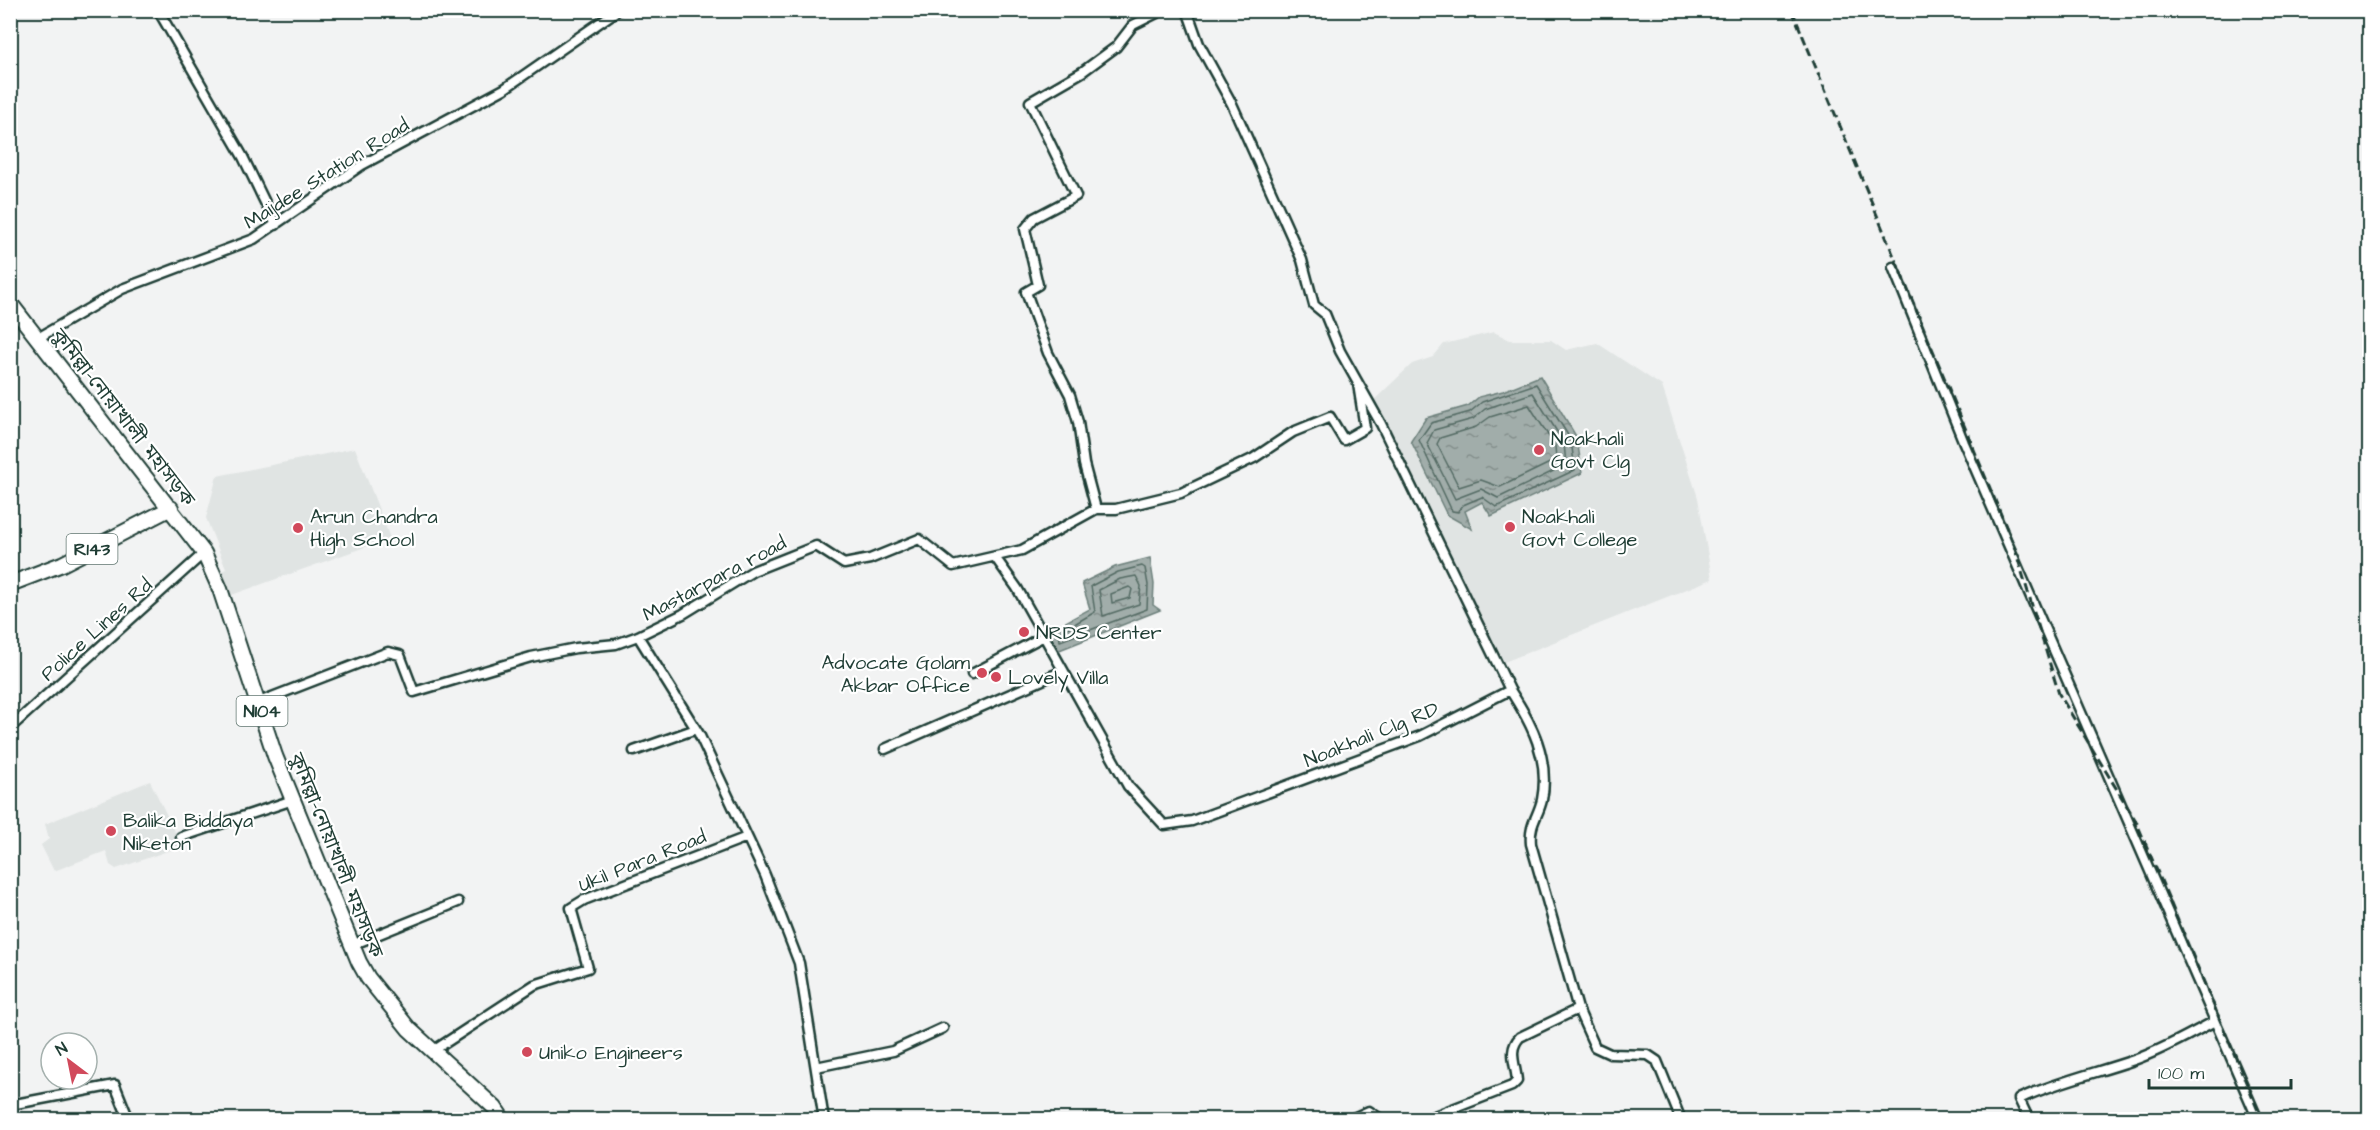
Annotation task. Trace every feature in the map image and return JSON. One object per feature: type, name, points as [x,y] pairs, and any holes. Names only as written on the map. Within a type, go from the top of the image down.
[{"type":"main road","name":"কুমিল্লা–নোয়াখালী মহাসড়ক","points":[[10,303],[204,553],[220,589],[275,756],[352,945],[368,978],[409,1029],[495,1108],[503,1119]]},
{"type":"main road","name":"R143","points":[[10,584],[62,564],[171,508]]},
{"type":"street","points":[[158,10],[243,157],[276,225]]},
{"type":"street","name":"Maijdee Station Road","points":[[38,338],[122,289],[255,239],[362,165],[504,89],[618,10]]},
{"type":"street","points":[[1096,509],[1070,395],[1048,353],[1026,292],[1038,285],[1025,229],[1034,218],[1076,196],[1030,102],[1082,72],[1116,47],[1133,25],[1163,10]]},
{"type":"street","points":[[1187,10],[1199,44],[1232,104],[1302,260],[1314,305],[1325,314],[1340,351],[1381,424],[1510,690],[1537,738],[1544,762],[1542,801],[1529,831],[1578,1009],[1595,1047],[1603,1053],[1648,1055],[1657,1061],[1681,1119]]},
{"type":"street","points":[[1893,267],[1969,454],[2258,1119]]},
{"type":"street","name":"Mastarpara road","points":[[259,702],[388,652],[400,655],[414,692],[531,657],[616,644],[683,614],[753,571],[816,546],[844,564],[870,559],[919,538],[953,566],[1022,550],[1096,509],[1116,508],[1181,493],[1254,458],[1293,432],[1330,417],[1344,440],[1365,428],[1358,384]]},
{"type":"street","name":"Police Lines Rd","points":[[10,728],[204,553]]},
{"type":"street","name":"Noakhali Clg RD","points":[[995,557],[1017,588],[1128,786],[1164,825],[1173,826],[1192,821],[1420,736],[1510,690]]},
{"type":"street","points":[[638,636],[696,729],[747,837],[799,963],[824,1119]]},
{"type":"street","points":[[972,674],[1044,636]]},
{"type":"street","points":[[885,749],[1063,671]]},
{"type":"street","points":[[634,751],[696,729]]},
{"type":"street","points":[[181,837],[293,800]]},
{"type":"street","name":"Ukil Para Road","points":[[433,1051],[534,985],[588,968],[571,908],[584,900],[672,864],[747,837]]},
{"type":"street","points":[[352,945],[458,902]]},
{"type":"street","points":[[1424,1119],[1512,1086],[1517,1081],[1512,1051],[1514,1043],[1520,1037],[1578,1009]]},
{"type":"street","points":[[2029,1119],[2019,1099],[2042,1088],[2136,1059],[2172,1044],[2214,1021]]},
{"type":"street","points":[[816,1068],[892,1051],[943,1028]]},
{"type":"street","points":[[10,1105],[115,1085],[129,1119]]},
{"type":"street","points":[[1349,1119],[1369,1111],[1382,1119]]},
{"type":"shaded area","name":"Noakhali Govt Clg","points":[[1494,332],[1510,340],[1551,340],[1566,350],[1597,343],[1662,386],[1698,498],[1712,579],[1504,662],[1371,403],[1412,364],[1433,357],[1444,344]]},
{"type":"shaded area","name":"Arun Chandra High School","points":[[355,448],[390,538],[226,597],[215,574],[226,569],[206,518],[217,476]]},
{"type":"shaded area","name":"Balika Biddaya Niketon","points":[[150,781],[182,846],[116,869],[110,865],[106,851],[54,871],[41,845],[49,839],[45,824]]},
{"type":"water","points":[[1540,376],[1577,438],[1582,473],[1491,516],[1482,502],[1465,511],[1472,529],[1447,515],[1411,441],[1426,418],[1468,406],[1479,397],[1503,391]]},
{"type":"water","points":[[1150,558],[1154,584],[1153,605],[1160,610],[1057,651],[1049,631],[1090,609],[1082,583],[1115,567]]},
{"type":"railway","points":[[1792,10],[2014,546],[2059,694],[2136,821],[2262,1120]]},
{"type":"place","name":"Noakhali Govt Clg","points":[[1539,450]]},
{"type":"place","name":"Noakhali Govt College","points":[[1510,527]]},
{"type":"place","name":"Arun Chandra High School","points":[[298,528]]},
{"type":"place","name":"NRDS Center","points":[[1024,632]]},
{"type":"place","name":"Advocate Golam Akbar Office","points":[[982,673]]},
{"type":"place","name":"Lovely Villa","points":[[996,677]]},
{"type":"place","name":"Balika Biddaya Niketon","points":[[111,831]]},
{"type":"place","name":"Uniko Engineers","points":[[527,1052]]}]
